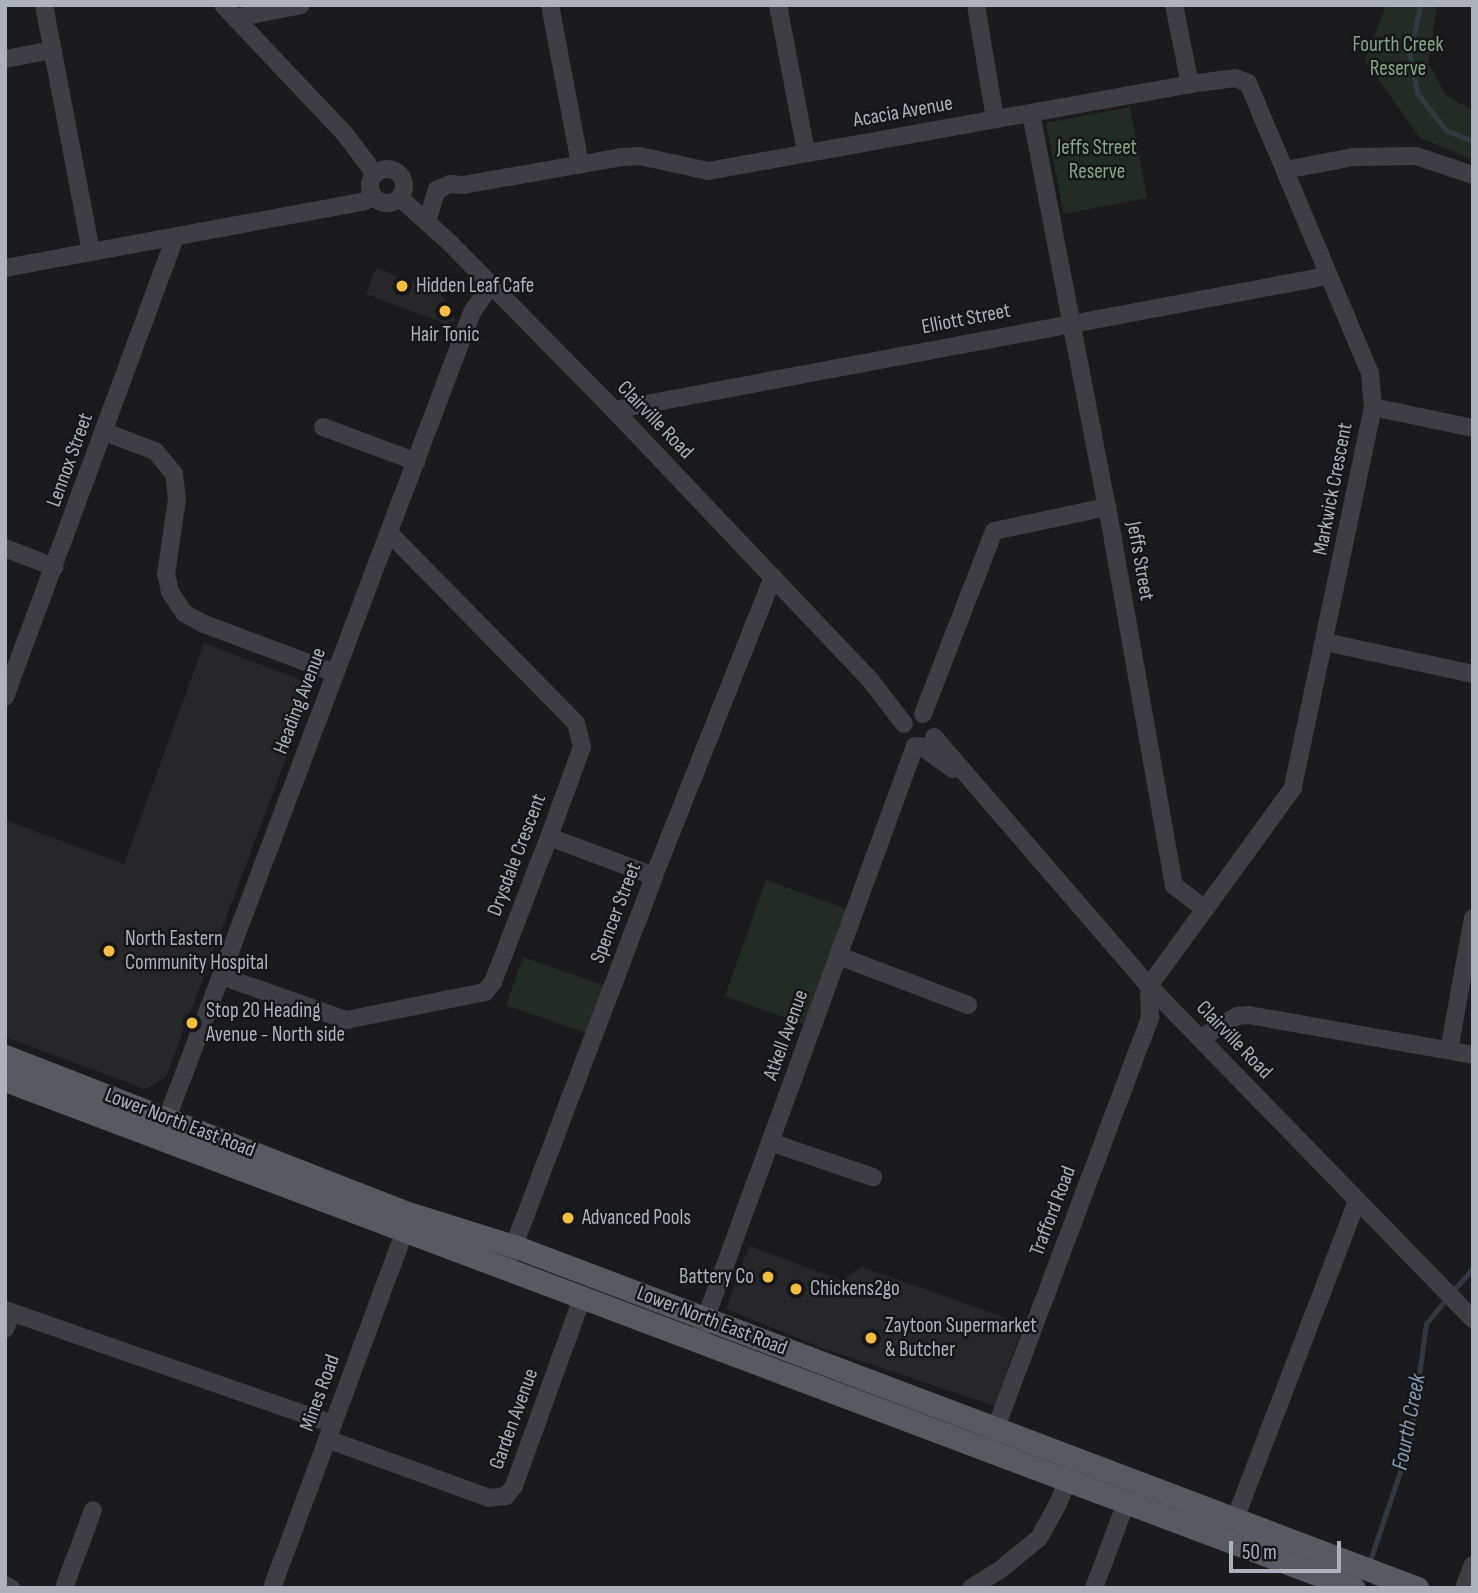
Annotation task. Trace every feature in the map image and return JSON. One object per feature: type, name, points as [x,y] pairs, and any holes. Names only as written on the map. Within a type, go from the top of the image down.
[{"type":"main road","name":"Lower North East Road","points":[[5,1056],[163,1127],[408,1223],[510,1257],[992,1440],[1067,1481],[1346,1576],[1417,1588]]},
{"type":"main road","name":"Lower North East Road","points":[[5,1080],[163,1127]]},
{"type":"main road","name":"Lower North East Road","points":[[510,1257],[583,1295],[702,1329]]},
{"type":"main road","name":"Lower North East Road","points":[[992,1440],[1076,1459],[1235,1519],[1346,1576]]},
{"type":"street","points":[[44,5],[91,252]]},
{"type":"street","points":[[230,12],[300,5]]},
{"type":"street","points":[[550,5],[580,164]]},
{"type":"street","points":[[778,5],[806,152]]},
{"type":"street","points":[[976,5],[996,119]]},
{"type":"street","points":[[1174,5],[1190,85]]},
{"type":"street","points":[[230,12],[345,134],[375,174]]},
{"type":"street","points":[[5,59],[52,50]]},
{"type":"street","name":"Acacia Avenue","points":[[427,222],[435,195],[445,185],[463,185],[640,156],[708,171],[1235,78]]},
{"type":"street","name":"Markwick Crescent","points":[[1205,909],[1293,788],[1373,407],[1370,373],[1327,276],[1285,170],[1248,83],[1235,78]]},
{"type":"street","name":"Jeffs Street","points":[[1031,113],[1107,507],[1174,886],[1205,909]]},
{"type":"street","points":[[1285,170],[1353,157],[1416,156],[1473,175]]},
{"type":"street","points":[[386,169],[401,176],[404,187],[400,198],[392,203],[382,202],[374,197],[370,185],[375,174],[386,169]]},
{"type":"street","points":[[5,268],[362,202],[374,197]]},
{"type":"street","name":"Clairville Road","points":[[400,198],[491,285],[614,410],[871,681],[914,717]]},
{"type":"street","name":"Lennox Street","points":[[5,697],[175,237]]},
{"type":"street","name":"Elliott Street","points":[[614,410],[1327,276]]},
{"type":"street","name":"Heading Avenue","points":[[163,1127],[472,312],[491,285]]},
{"type":"street","points":[[1373,407],[1473,428]]},
{"type":"street","points":[[323,427],[417,462]]},
{"type":"street","points":[[105,432],[155,451],[174,474],[177,499],[166,574],[170,592],[184,613],[204,625],[335,673]]},
{"type":"street","points":[[914,717],[933,720],[924,743],[904,735],[994,531],[1107,507]]},
{"type":"street","name":"Drysdale Crescent","points":[[221,976],[346,1020],[485,992],[493,982],[549,837],[582,747],[576,723],[390,534]]},
{"type":"street","points":[[5,548],[54,568]]},
{"type":"street","name":"Spencer Street","points":[[510,1257],[654,876],[773,577]]},
{"type":"street","points":[[1325,642],[1473,674]]},
{"type":"street","name":"Clairville Road","points":[[924,743],[972,784],[1149,986],[1473,1319]]},
{"type":"street","name":"Atkell Avenue","points":[[702,1329],[839,956],[924,743]]},
{"type":"street","points":[[549,837],[654,876]]},
{"type":"street","points":[[1149,986],[1205,909]]},
{"type":"street","points":[[1449,1050],[1473,918]]},
{"type":"street","points":[[839,956],[968,1004]]},
{"type":"street","name":"Trafford Road","points":[[992,1440],[1150,1017],[1149,986]]},
{"type":"street","points":[[1201,1038],[1237,1016],[1249,1015],[1473,1055]]},
{"type":"street","points":[[771,1142],[873,1177]]},
{"type":"street","points":[[1235,1519],[1357,1200]]},
{"type":"street","name":"Mines Road","points":[[272,1588],[408,1223]]},
{"type":"street","name":"Garden Avenue","points":[[330,1431],[489,1498],[506,1496],[514,1486],[583,1295]]},
{"type":"street","points":[[5,1329],[8,1311],[330,1431]]},
{"type":"street","points":[[971,1588],[1000,1570],[1039,1538],[1076,1459]]},
{"type":"street","points":[[1094,1588],[1126,1503]]},
{"type":"street","points":[[64,1588],[93,1510]]},
{"type":"street","points":[[1464,1588],[1473,1566]]},
{"type":"street","points":[[5,1585],[11,1588]]},
{"type":"shaded area","points":[[376,268],[437,291],[452,307],[455,322],[451,321],[449,325],[366,294]]},
{"type":"shaded area","name":"North Eastern Community Hospital","points":[[204,643],[307,682],[311,692],[166,1077],[145,1089],[5,1037],[5,820],[124,864]]},
{"type":"shaded area","points":[[749,1246],[841,1280],[862,1267],[1023,1324],[995,1406],[822,1348],[726,1309]]},
{"type":"green space","name":"Fourth Creek Reserve","points":[[1386,5],[1437,5],[1428,63],[1446,95],[1473,111],[1473,159],[1420,138],[1365,61]]},
{"type":"green space","name":"Jeffs Street Reserve","points":[[1130,107],[1147,198],[1064,214],[1046,123]]},
{"type":"green space","points":[[766,880],[847,909],[806,1025],[725,996]]},
{"type":"green space","points":[[523,957],[603,985],[586,1033],[506,1005]]},
{"type":"waterway","name":"Fourth Creek","points":[[1421,5],[1410,54],[1418,94],[1447,131],[1473,141]]},
{"type":"waterway","name":"Fourth Creek","points":[[1453,1291],[1473,1268]]},
{"type":"waterway","name":"Fourth Creek","points":[[1370,1561],[1410,1442],[1426,1324],[1447,1298]]},
{"type":"place","name":"Hidden Leaf Cafe","points":[[402,286]]},
{"type":"place","name":"Hair Tonic","points":[[445,311]]},
{"type":"place","name":"North Eastern Community Hospital","points":[[109,951]]},
{"type":"place","name":"Stop 20 Heading Avenue - North side","points":[[192,1023]]},
{"type":"place","name":"Advanced Pools","points":[[568,1218]]},
{"type":"place","name":"Battery Co","points":[[768,1277]]},
{"type":"place","name":"Chickens2go","points":[[796,1289]]},
{"type":"place","name":"Zaytoon Supermarket & Butcher","points":[[871,1338]]}]
